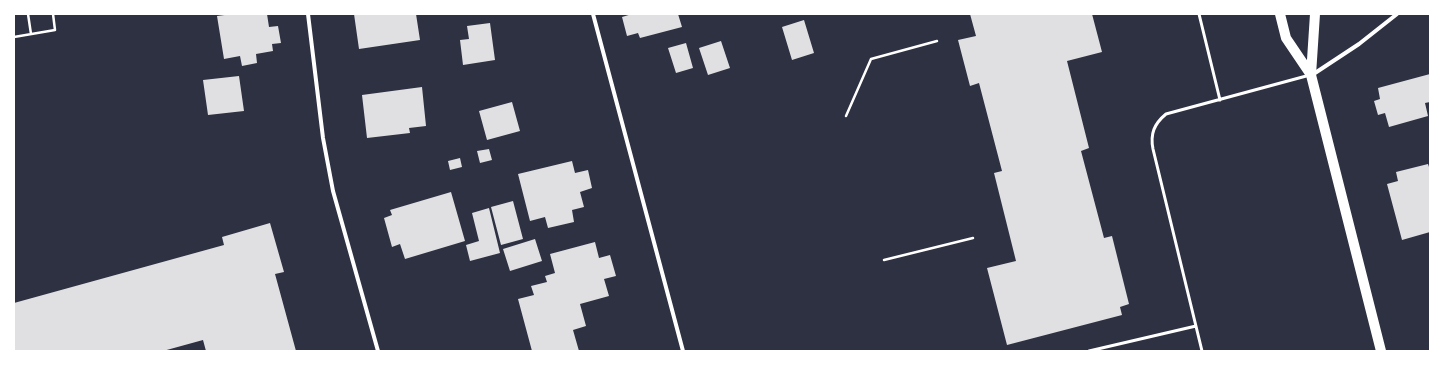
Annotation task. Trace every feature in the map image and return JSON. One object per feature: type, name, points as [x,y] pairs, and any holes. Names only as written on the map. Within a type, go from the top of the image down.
[{"type":"main road","points":[[1280,14],[1286,38],[1311,75]]},
{"type":"main road","points":[[1315,14],[1311,75],[1381,351]]},
{"type":"street","points":[[308,14],[323,138],[333,191],[378,351]]},
{"type":"street","points":[[593,14],[683,351]]},
{"type":"street","points":[[1311,75],[1359,44],[1397,14]]},
{"type":"lane","points":[[1199,14],[1220,100]]},
{"type":"lane","points":[[1202,351],[1151,140],[1153,130],[1158,121],[1166,114],[1311,75]]},
{"type":"lane","points":[[1089,351],[1196,326]]},
{"type":"path","points":[[28,14],[31,34]]},
{"type":"path","points":[[14,37],[56,30],[53,14]]},
{"type":"path","points":[[846,116],[872,59],[937,41]]},
{"type":"path","points":[[884,260],[973,238]]},
{"type":"building","points":[[232,14],[267,14],[269,27],[278,26],[281,43],[272,44],[273,51],[256,54],[257,63],[242,66],[240,56],[224,59],[217,16]]},
{"type":"building","points":[[354,14],[416,14],[420,40],[359,49]]},
{"type":"building","points":[[632,14],[678,14],[682,27],[640,38],[638,33],[627,36],[622,17]]},
{"type":"building","points":[[970,14],[1092,14],[1102,52],[1067,61],[1089,148],[1081,151],[1104,238],[1112,236],[1129,304],[1120,307],[1122,315],[1007,345],[987,268],[1016,261],[994,173],[1002,171],[979,83],[970,86],[958,40],[976,36]]},
{"type":"building","points":[[804,20],[814,53],[792,60],[782,27]]},
{"type":"building","points":[[490,23],[495,60],[463,65],[460,40],[469,39],[467,26]]},
{"type":"building","points":[[721,41],[730,68],[708,75],[699,48]]},
{"type":"building","points":[[686,43],[693,68],[676,73],[668,48]]},
{"type":"building","points":[[1430,74],[1430,102],[1425,103],[1428,116],[1389,127],[1385,113],[1378,115],[1374,101],[1380,99],[1378,88]]},
{"type":"building","points":[[239,76],[244,111],[208,115],[203,80]]},
{"type":"building","points":[[422,87],[426,126],[409,128],[410,133],[367,138],[362,95]]},
{"type":"building","points":[[512,102],[520,131],[487,140],[479,111]]},
{"type":"building","points":[[489,149],[492,160],[480,163],[477,151]]},
{"type":"building","points":[[460,158],[462,167],[450,170],[448,161]]},
{"type":"building","points":[[572,161],[575,173],[588,170],[592,188],[580,192],[584,207],[572,210],[574,222],[548,228],[545,217],[530,221],[518,174]]},
{"type":"building","points":[[1428,164],[1430,170],[1430,232],[1402,240],[1387,184],[1398,181],[1396,172]]},
{"type":"building","points":[[451,192],[465,241],[405,259],[400,244],[392,247],[384,218],[392,215],[390,210]]},
{"type":"building","points":[[513,201],[523,239],[501,245],[491,207]]},
{"type":"building","points":[[489,208],[500,253],[470,261],[466,245],[479,241],[472,213]]},
{"type":"building","points":[[270,223],[284,272],[275,274],[296,351],[206,351],[203,340],[163,351],[14,351],[14,303],[224,245],[222,237]]},
{"type":"building","points":[[535,239],[542,261],[510,271],[503,249]]},
{"type":"building","points":[[595,242],[599,258],[610,255],[616,276],[604,279],[609,296],[580,304],[586,326],[573,330],[579,351],[532,351],[518,299],[534,295],[531,286],[547,282],[545,276],[555,273],[550,254]]}]
